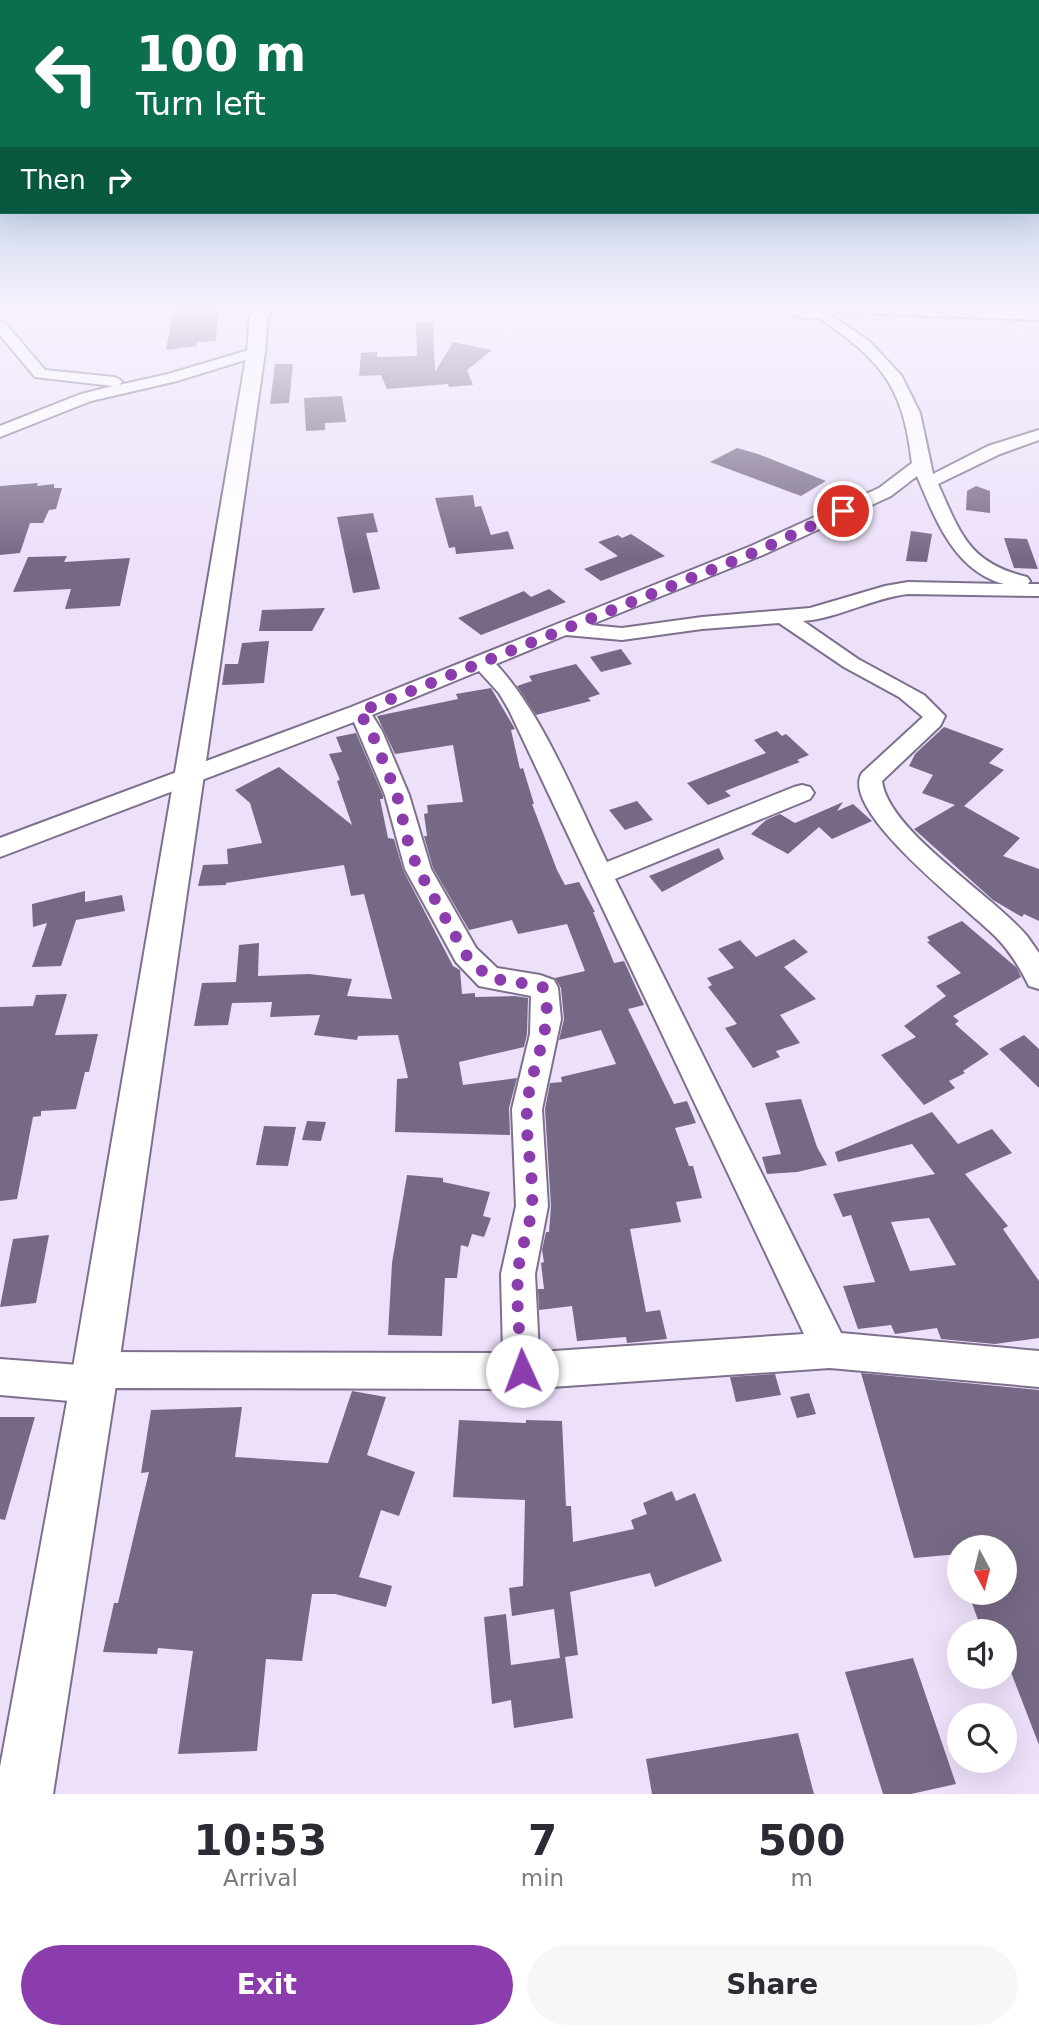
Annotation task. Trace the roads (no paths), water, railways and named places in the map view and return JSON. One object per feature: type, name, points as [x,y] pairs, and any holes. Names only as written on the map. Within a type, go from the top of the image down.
[{"type":"street","points":[[0,432],[75,401],[119,391]]},
{"type":"street","points":[[24,1794],[94,1377],[250,391]]},
{"type":"street","points":[[903,391],[916,426],[924,474],[975,562],[1008,579],[1039,587]]},
{"type":"street","points":[[0,848],[359,712],[564,630],[758,551],[924,474],[1039,435]]},
{"type":"street","points":[[564,630],[622,634],[702,623],[783,617],[832,610],[877,594],[908,588],[1039,587]]},
{"type":"street","points":[[783,617],[851,663],[911,697],[934,716],[932,721],[870,779],[868,788],[886,817],[917,851],[1002,925],[1029,957],[1039,978]]},
{"type":"street","points":[[481,661],[508,690],[520,710],[830,1350]]},
{"type":"street","points":[[359,712],[371,731],[397,795],[409,846],[418,869],[466,955],[489,978],[544,988],[547,1001],[545,1034],[542,1053],[534,1066],[527,1109],[532,1206],[518,1272],[522,1371]]},
{"type":"street","points":[[600,875],[802,793]]},
{"type":"street","points":[[0,1377],[522,1371],[830,1350],[1039,1369]]}]
